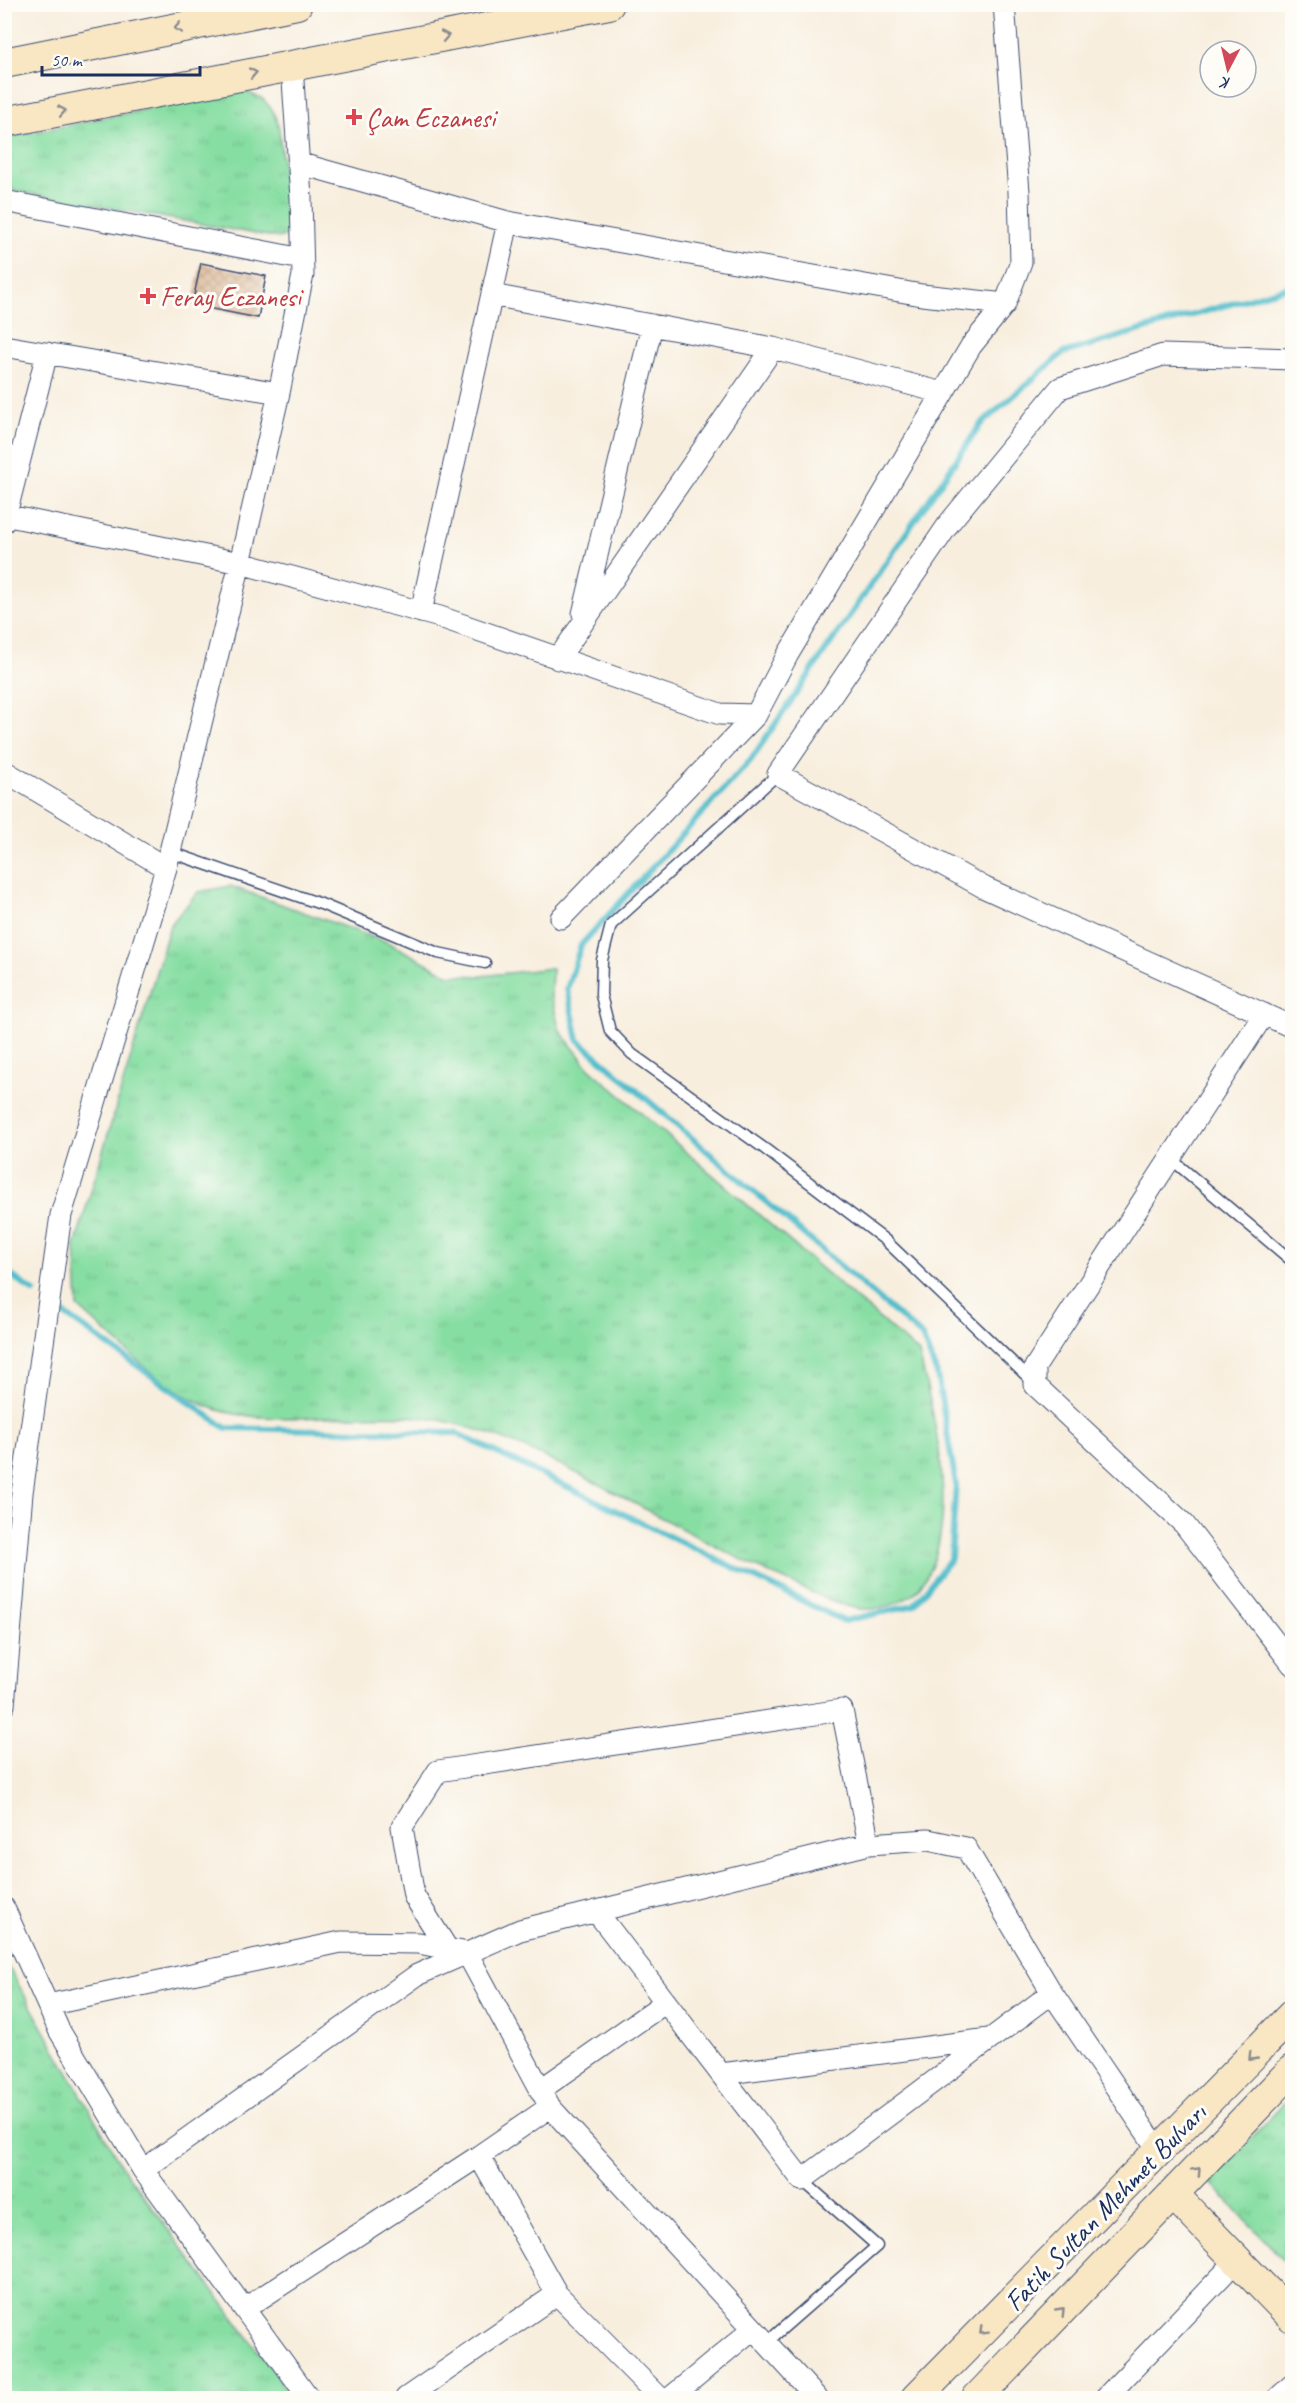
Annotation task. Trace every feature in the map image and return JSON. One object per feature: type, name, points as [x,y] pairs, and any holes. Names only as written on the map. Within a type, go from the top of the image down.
[{"type":"street","points":[[4,63],[250,9],[297,4]]},
{"type":"street","points":[[4,122],[609,4]]},
{"type":"street","points":[[561,918],[756,715],[786,656],[971,346],[1005,304],[1021,262],[1019,192],[1004,4]]},
{"type":"street","points":[[4,1705],[22,1493],[62,1215],[168,860],[240,563],[303,275],[292,66]]},
{"type":"street","points":[[298,163],[508,222],[922,295],[1005,304]]},
{"type":"street","points":[[4,201],[302,259]]},
{"type":"street","points":[[421,612],[508,222]]},
{"type":"street","points":[[492,295],[773,348],[943,393]]},
{"type":"street","points":[[580,627],[652,325]]},
{"type":"street","points":[[4,346],[279,393]]},
{"type":"street","points":[[558,659],[773,348]]},
{"type":"street","points":[[47,353],[5,517],[240,563],[421,612],[720,714],[756,715]]},
{"type":"street","points":[[1293,359],[1163,355],[1060,388],[950,522],[778,774],[985,888],[1293,1027]]},
{"type":"street","points":[[4,771],[168,860]]},
{"type":"street","points":[[1264,1014],[1035,1367],[1035,1385],[1184,1524],[1293,1664]]},
{"type":"street","points":[[817,2398],[545,2098],[456,1954],[414,1896],[402,1827],[438,1771],[842,1710],[869,1844]]},
{"type":"street","points":[[143,2170],[417,1975],[456,1954],[520,1930],[869,1844],[928,1840],[966,1848],[1052,1993],[1159,2151]]},
{"type":"street","points":[[4,1908],[59,2030],[143,2170],[309,2398]]},
{"type":"street","points":[[596,1911],[802,2180],[1052,1993]]},
{"type":"street","points":[[48,2005],[341,1942],[419,1943],[456,1954]]},
{"type":"street","points":[[243,2309],[479,2156],[545,2098],[666,2002]]},
{"type":"street","name":"Fatih Sultan Mehmet Bulvarı","points":[[916,2398],[1293,2015]]},
{"type":"street","points":[[721,2073],[989,2039]]},
{"type":"street","name":"Fatih Sultan Mehmet Bulvarı","points":[[977,2398],[1293,2070]]},
{"type":"street","points":[[479,2156],[557,2294],[660,2398]]},
{"type":"street","points":[[1174,2195],[1293,2317]]},
{"type":"street","points":[[1105,2398],[1237,2260]]},
{"type":"street","points":[[406,2398],[557,2294]]},
{"type":"street","points":[[670,2398],[760,2336]]},
{"type":"street","points":[[1278,2398],[1293,2385]]},
{"type":"lane","points":[[778,774],[611,925],[602,960],[601,995],[610,1031],[632,1054],[765,1149],[885,1240],[1035,1385]]},
{"type":"lane","points":[[168,860],[321,904],[438,952],[485,963]]},
{"type":"lane","points":[[1170,1158],[1293,1262]]},
{"type":"lane","points":[[760,2336],[877,2246],[802,2180]]},
{"type":"green space","points":[[242,90],[263,99],[273,111],[279,128],[289,234],[279,238],[5,189],[4,138]]},
{"type":"green space","points":[[230,886],[387,942],[449,975],[482,976],[552,968],[551,996],[560,1031],[589,1068],[919,1353],[937,1438],[943,1500],[941,1530],[935,1558],[923,1582],[915,1592],[895,1604],[875,1608],[853,1608],[834,1602],[754,1566],[540,1455],[458,1424],[406,1416],[274,1418],[224,1412],[185,1395],[152,1373],[78,1307],[75,1245],[170,925],[198,892]]},
{"type":"green space","points":[[4,1959],[121,2165],[293,2398],[5,2398]]},
{"type":"green space","points":[[1292,2095],[1292,2269],[1210,2182]]},
{"type":"building","points":[[201,263],[266,276],[258,318],[192,305]]},
{"type":"waterway","points":[[64,1314],[226,1428],[456,1433],[844,1621],[914,1605],[951,1558],[956,1484],[937,1374],[922,1336],[578,1040],[567,989],[581,945],[750,761],[981,424],[1063,353],[1292,286]]},
{"type":"waterway","points":[[4,1270],[34,1292]]},
{"type":"place","name":"Çam Eczanesi","points":[[354,117]]},
{"type":"place","name":"Feray Eczanesi","points":[[148,296]]}]
